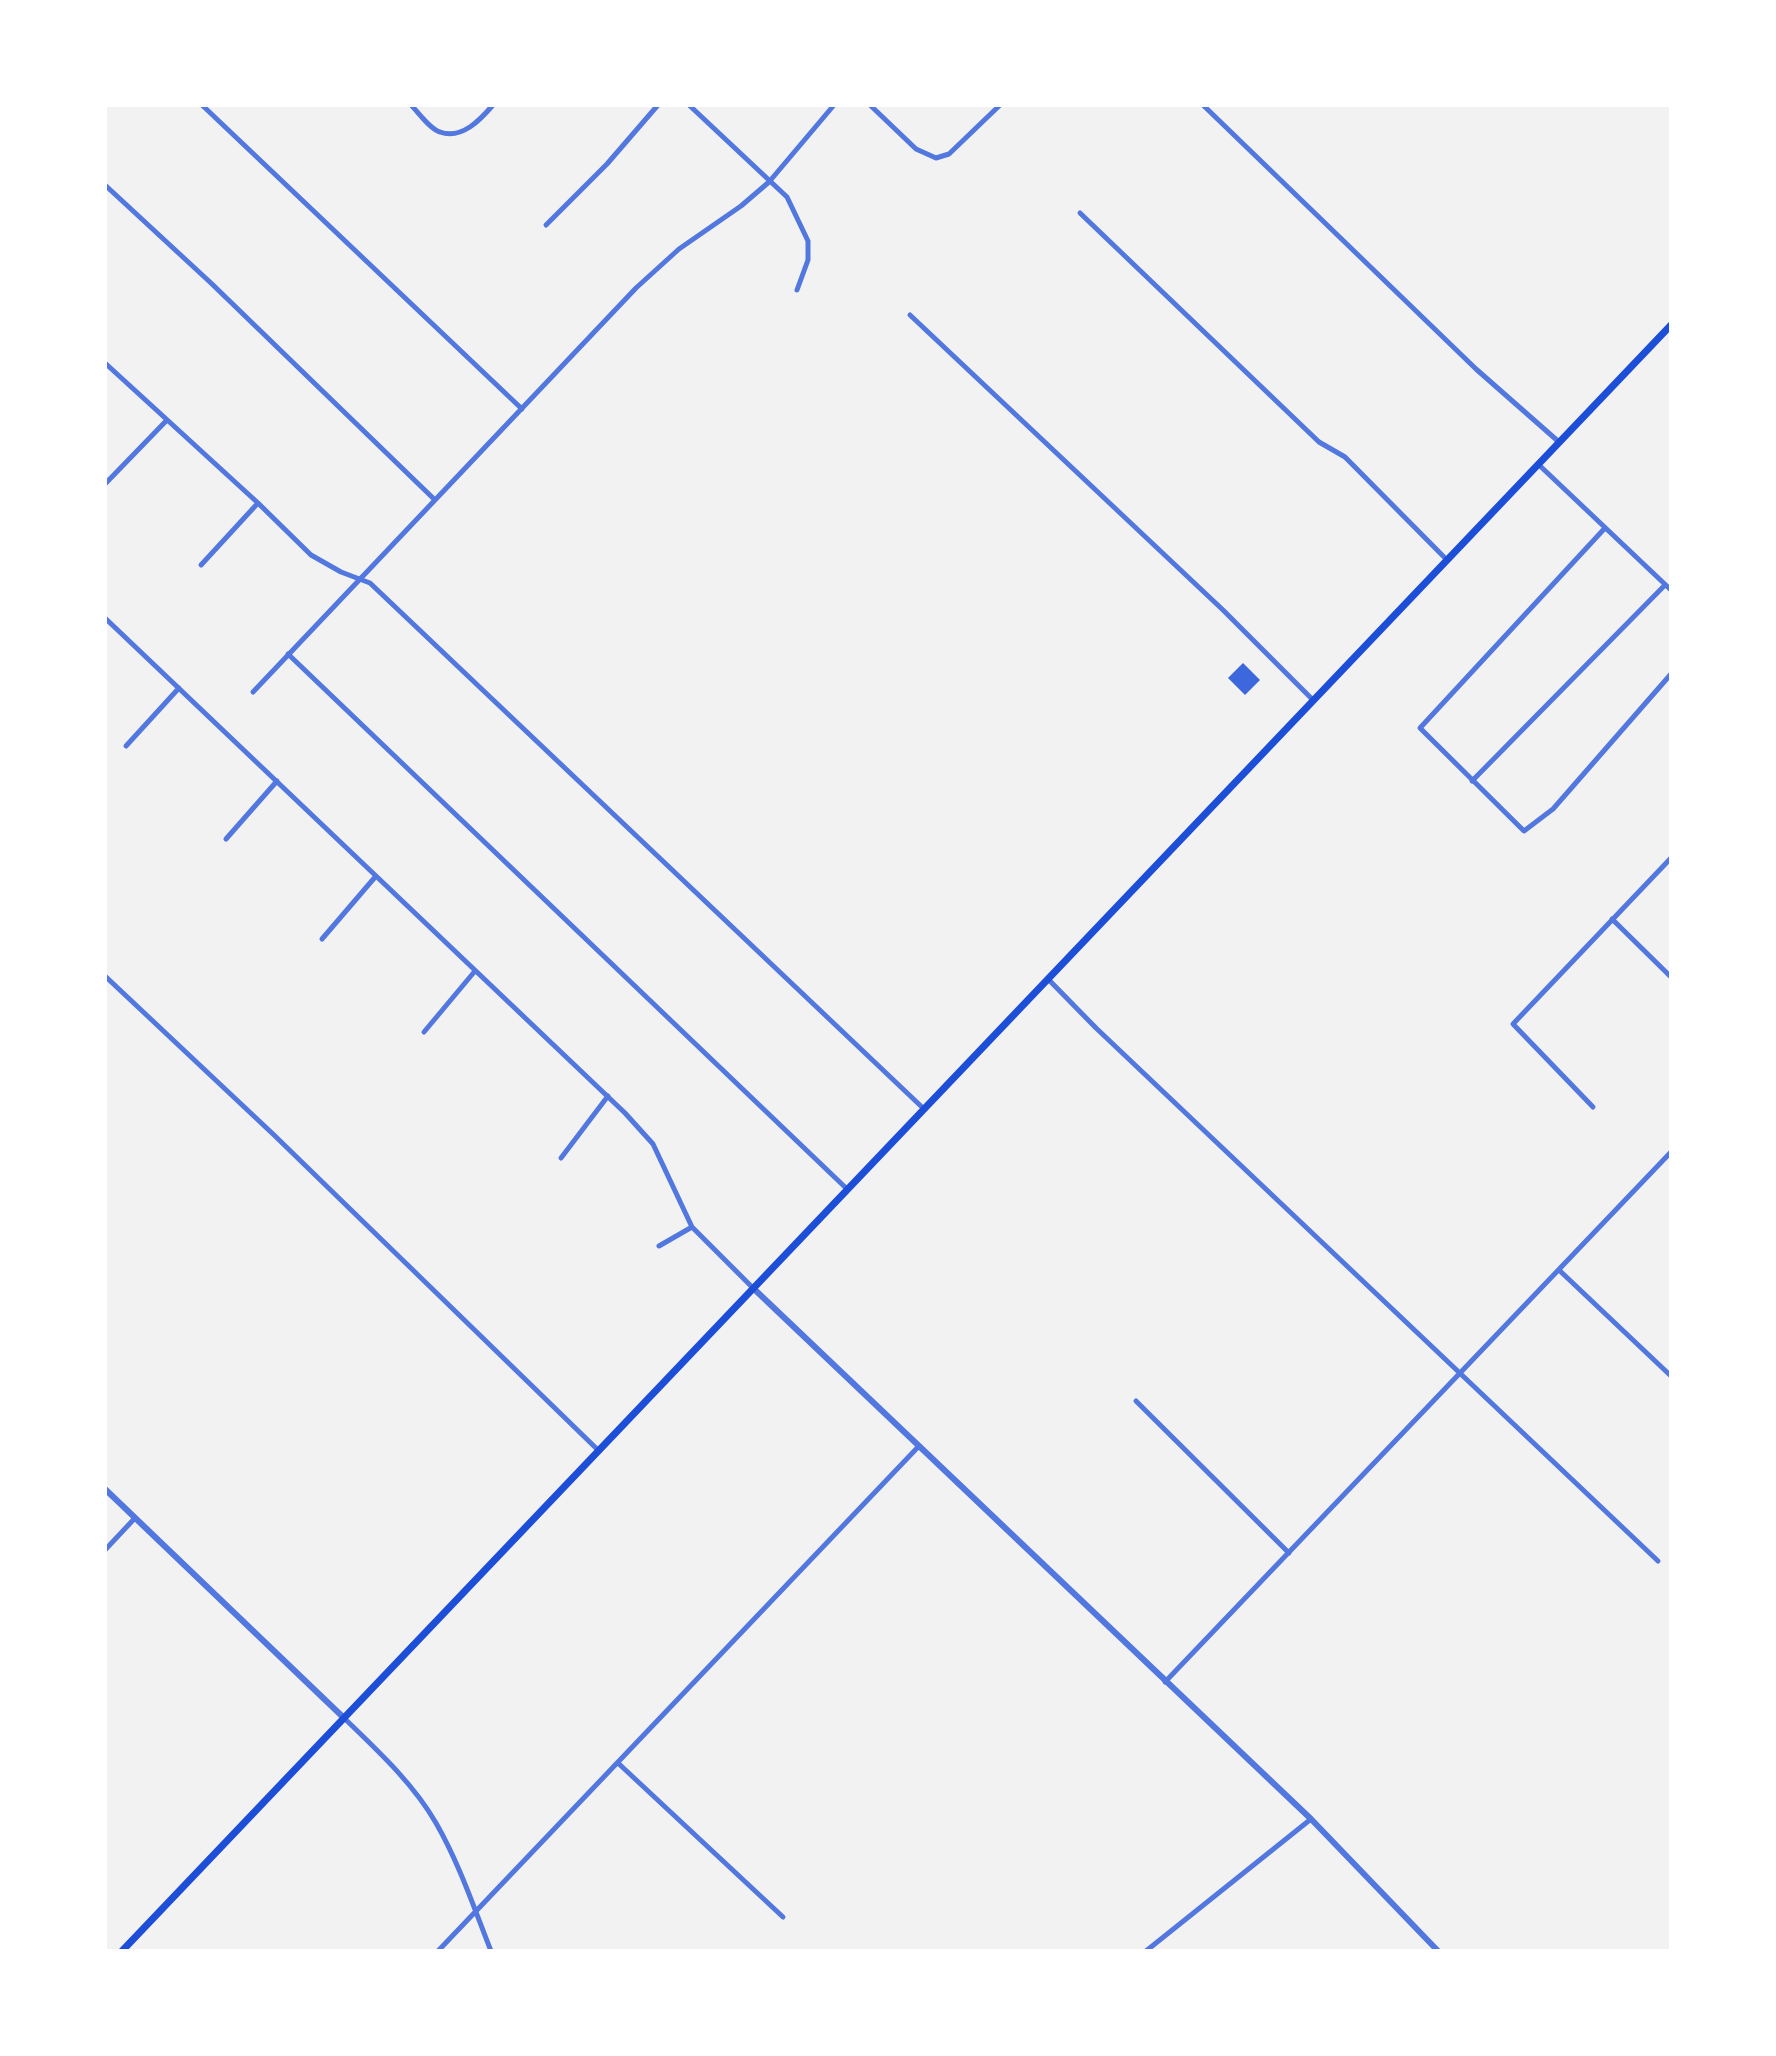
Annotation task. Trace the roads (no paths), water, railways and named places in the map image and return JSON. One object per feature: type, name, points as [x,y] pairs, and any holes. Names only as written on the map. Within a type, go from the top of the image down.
[{"type":"main road","points":[[122,1951],[1671,325]]},
{"type":"street","points":[[202,105],[522,409]]},
{"type":"street","points":[[411,105],[439,132],[455,134],[477,123],[493,105]]},
{"type":"street","points":[[547,225],[607,164],[658,105]]},
{"type":"street","points":[[689,105],[787,197],[808,241],[808,260],[797,290]]},
{"type":"street","points":[[253,692],[644,280],[679,249],[769,182],[834,105]]},
{"type":"street","points":[[870,105],[916,149],[936,158],[949,154],[1000,105]]},
{"type":"street","points":[[1203,105],[1476,369],[1559,442]]},
{"type":"street","points":[[105,185],[212,284],[435,500]]},
{"type":"street","points":[[1080,213],[1319,442],[1345,457],[1447,560]]},
{"type":"street","points":[[911,315],[1314,700]]},
{"type":"street","points":[[105,363],[311,555],[341,572],[370,583],[924,1109]]},
{"type":"street","points":[[105,484],[167,420]]},
{"type":"street","points":[[1538,464],[1671,590]]},
{"type":"street","points":[[201,565],[258,503]]},
{"type":"street","points":[[1605,528],[1420,728],[1524,831],[1553,809],[1671,674]]},
{"type":"street","points":[[1472,781],[1665,585]]},
{"type":"street","points":[[105,618],[608,1096],[653,1144],[692,1227],[1311,1819],[1438,1951]]},
{"type":"street","points":[[288,654],[848,1189]]},
{"type":"street","points":[[126,746],[179,688]]},
{"type":"street","points":[[226,839],[277,781]]},
{"type":"street","points":[[1592,1107],[1513,1024],[1671,858]]},
{"type":"street","points":[[322,939],[376,876]]},
{"type":"street","points":[[1612,919],[1671,977]]},
{"type":"street","points":[[424,1032],[475,971]]},
{"type":"street","points":[[105,976],[284,1144],[599,1451]]},
{"type":"street","points":[[1048,979],[1096,1028],[1658,1561]]},
{"type":"street","points":[[561,1158],[608,1096]]},
{"type":"street","points":[[1166,1682],[1671,1152]]},
{"type":"street","points":[[659,1245],[692,1227]]},
{"type":"street","points":[[1559,1270],[1671,1376]]},
{"type":"street","points":[[1136,1401],[1290,1553]]},
{"type":"street","points":[[438,1951],[919,1446]]},
{"type":"street","points":[[105,1489],[379,1752],[411,1788],[435,1821],[458,1866],[491,1951]]},
{"type":"street","points":[[105,1550],[135,1518]]},
{"type":"street","points":[[618,1763],[783,1917]]},
{"type":"street","points":[[1146,1951],[1311,1819]]}]
